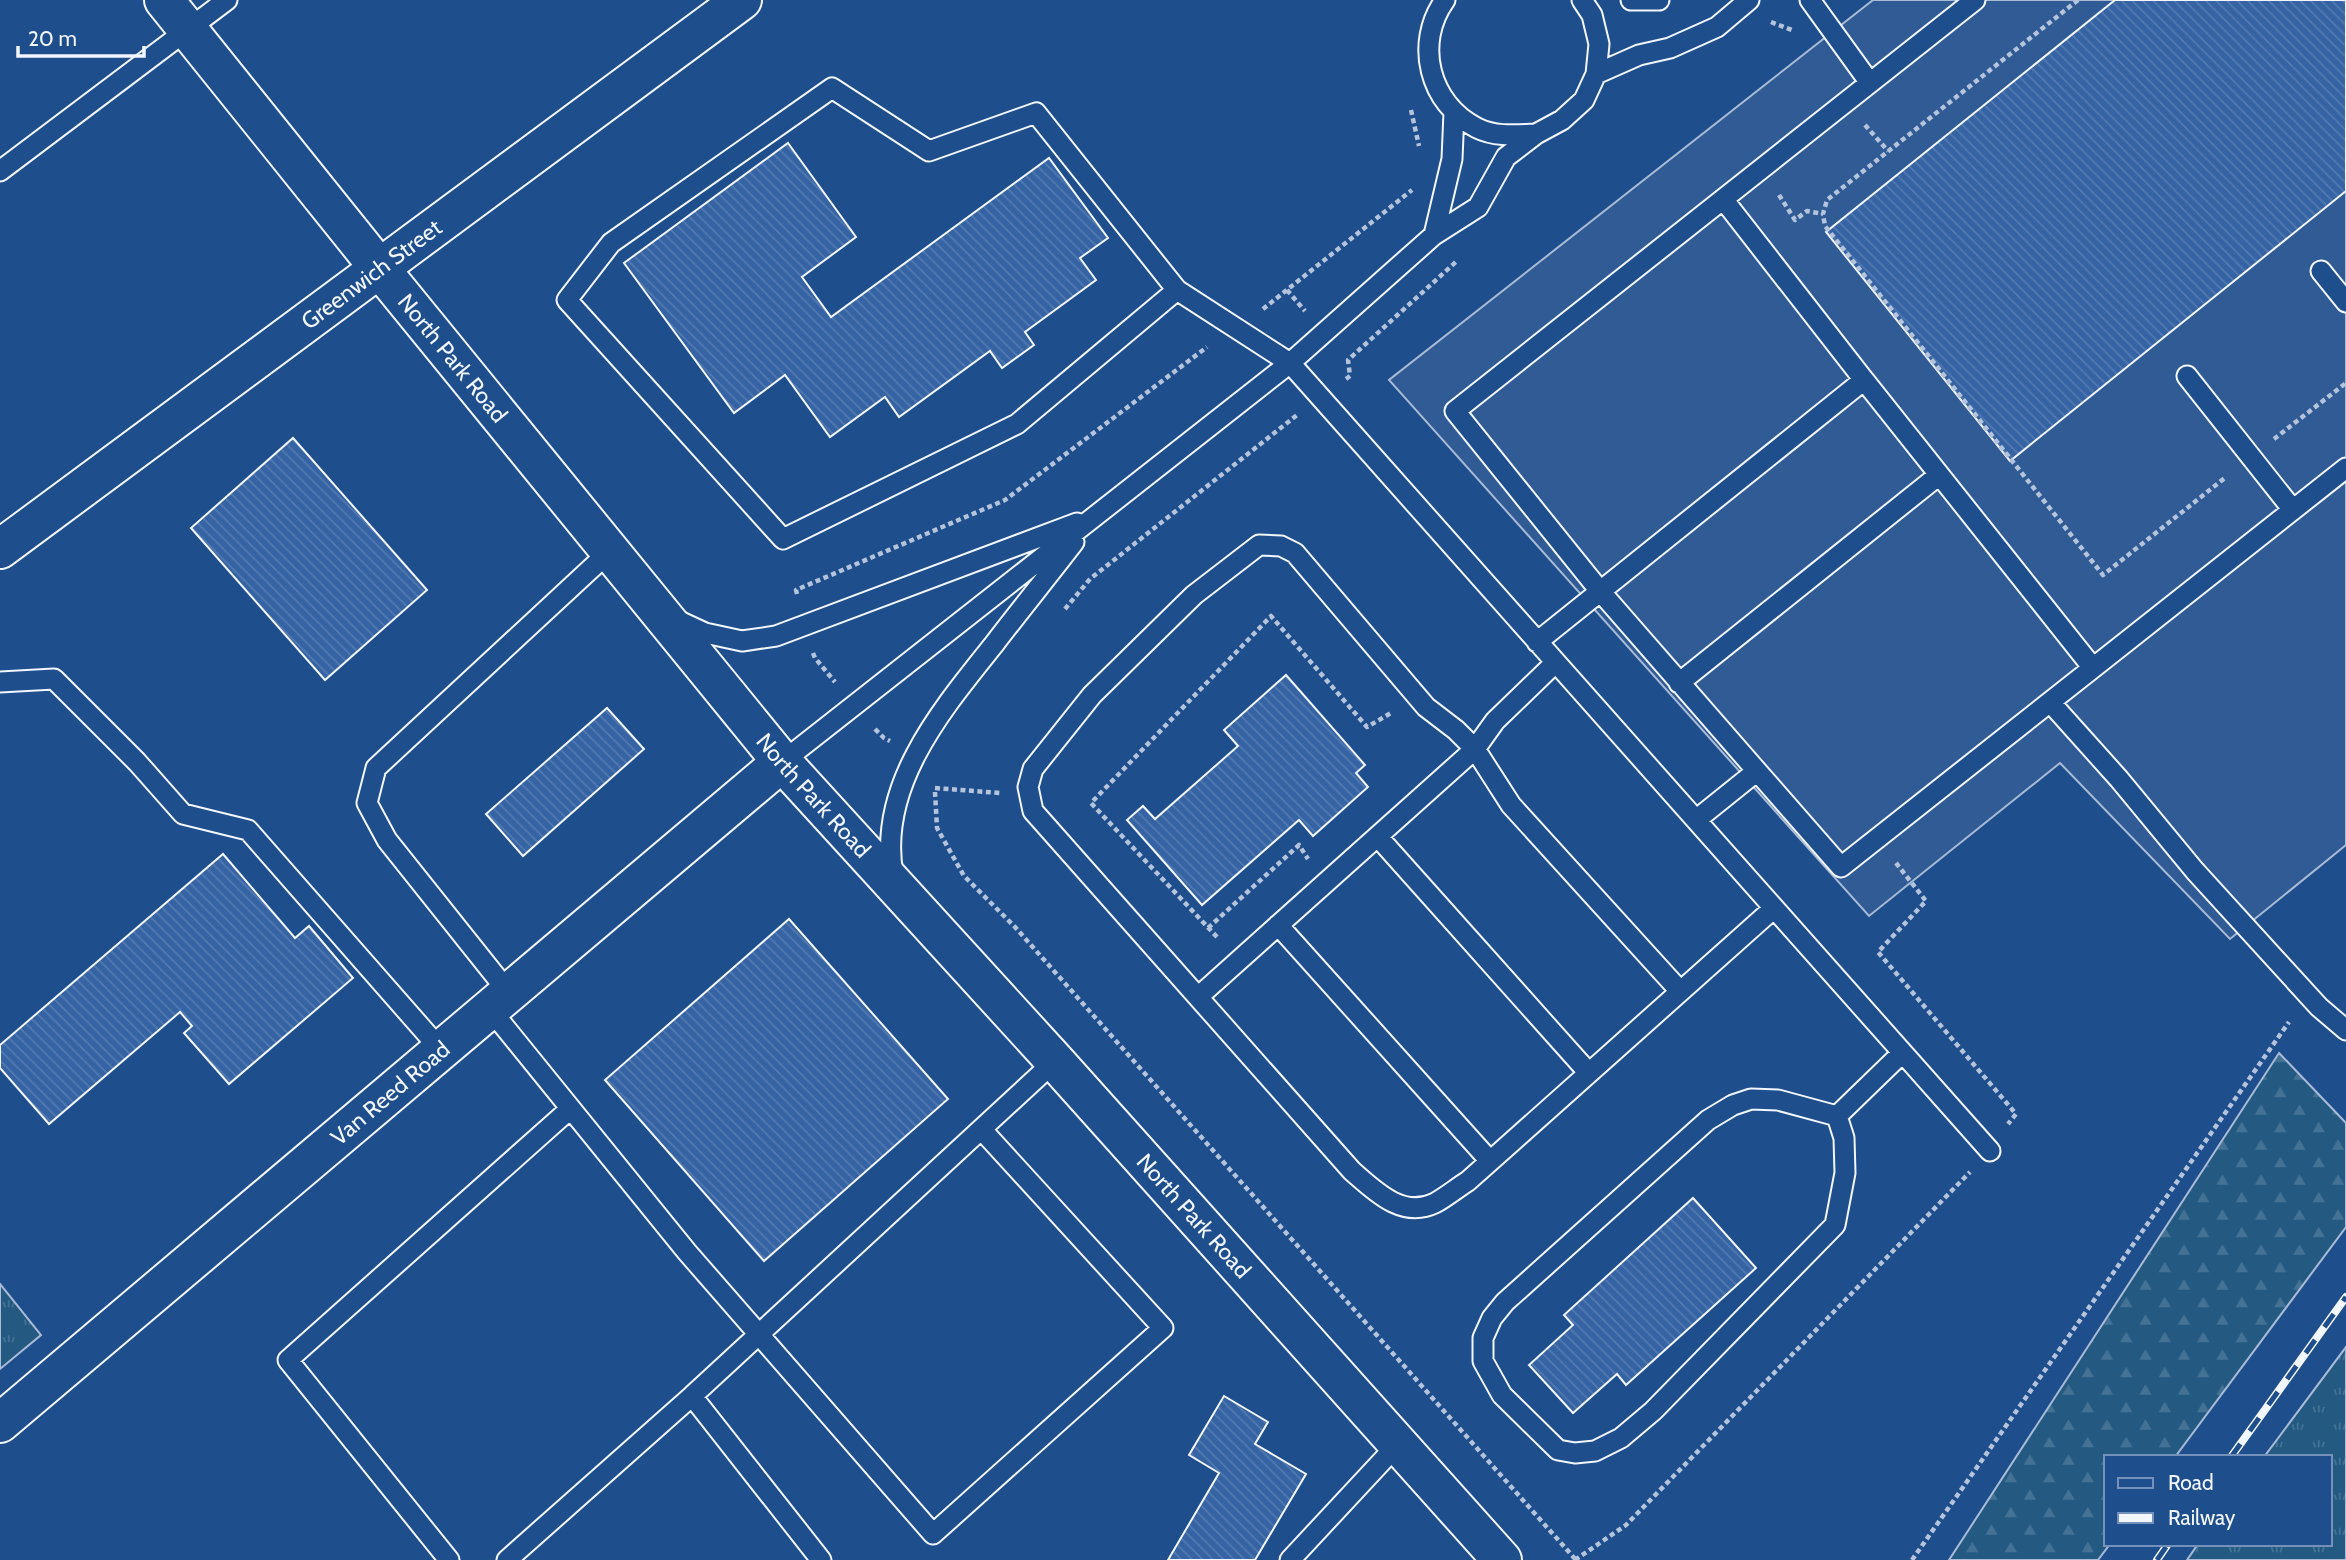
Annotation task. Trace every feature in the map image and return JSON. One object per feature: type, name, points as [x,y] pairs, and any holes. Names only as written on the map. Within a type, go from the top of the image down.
[{"type":"street","name":"North Park Road","points":[[164,0],[782,762],[1055,1061],[1502,1560]]},
{"type":"street","name":"Greenwich Street","points":[[0,549],[742,0]]},
{"type":"street","name":"Van Reed Road","points":[[0,1423],[782,762]]},
{"type":"lane","points":[[0,171],[227,0]]},
{"type":"lane","points":[[1445,0],[1437,11],[1428,38],[1429,65],[1437,90],[1454,112],[1478,129],[1506,136],[1536,134]]},
{"type":"lane","points":[[782,762],[1290,363],[1434,235],[1478,207],[1506,157],[1536,134],[1562,120],[1584,100],[1596,74],[1600,44],[1592,15],[1582,0]]},
{"type":"lane","points":[[1631,0],[1659,0]]},
{"type":"lane","points":[[1596,74],[1639,55],[1670,48],[1717,27],[1749,0]]},
{"type":"lane","points":[[1810,0],[1870,83]]},
{"type":"lane","points":[[1975,0],[1455,411],[1600,592],[1841,867],[2346,468]]},
{"type":"lane","points":[[1177,290],[1017,424],[783,538],[567,300],[611,243],[832,88],[929,151],[1036,113],[1177,290],[1290,363],[1990,1151]]},
{"type":"lane","points":[[1434,235],[1452,159],[1454,112]]},
{"type":"lane","points":[[1723,199],[2092,668]]},
{"type":"lane","points":[[2321,271],[2346,302]]},
{"type":"lane","points":[[2187,376],[2293,510]]},
{"type":"lane","points":[[1537,642],[1864,380]]},
{"type":"lane","points":[[1679,683],[1939,475]]},
{"type":"lane","points":[[658,610],[705,633],[743,641],[776,636],[1095,517]]},
{"type":"lane","points":[[895,888],[889,853],[891,823],[900,791],[920,747],[956,692],[1095,517]]},
{"type":"lane","points":[[1680,992],[1511,805],[1475,750],[1456,730],[1426,707],[1295,553],[1280,546],[1259,545],[1194,595],[1091,695],[1033,769],[1028,787],[1033,811],[1352,1171],[1380,1196],[1407,1208],[1433,1204],[1468,1181],[1588,1072],[1680,992],[1774,908]]},
{"type":"lane","points":[[610,551],[376,768],[367,803],[387,840],[570,1109],[687,1252],[933,1534],[1163,1328],[982,1129]]},
{"type":"lane","points":[[1198,997],[1475,750],[1495,721],[1555,663]]},
{"type":"lane","points":[[0,682],[54,679],[137,762],[183,814],[248,830],[441,1050]]},
{"type":"lane","points":[[2050,702],[2119,779],[2195,871],[2308,995],[2346,1030]]},
{"type":"lane","points":[[1696,820],[1757,771]]},
{"type":"lane","points":[[1378,837],[1588,1072]]},
{"type":"lane","points":[[1278,925],[1490,1161]]},
{"type":"lane","points":[[1836,1116],[1902,1053]]},
{"type":"lane","points":[[507,1560],[759,1336],[1055,1061]]},
{"type":"lane","points":[[1751,1099],[1778,1101],[1836,1116],[1844,1138],[1845,1173],[1835,1226],[1653,1411],[1621,1438],[1595,1451],[1575,1453],[1558,1450],[1502,1395],[1483,1361],[1483,1338],[1492,1318],[1506,1302],[1708,1120],[1733,1105],[1751,1099]]},
{"type":"lane","points":[[449,1560],[288,1360],[570,1109]]},
{"type":"lane","points":[[692,1396],[821,1560]]},
{"type":"lane","points":[[1290,1560],[1398,1444]]},
{"type":"path","points":[[2078,0],[1827,200],[1823,214],[1825,226],[2103,575],[2346,383]]},
{"type":"path","points":[[1779,195],[1795,220],[1807,211],[1823,214]]},
{"type":"path","points":[[1239,961],[1091,803],[1271,616],[1367,727],[1390,713],[1398,721]]},
{"type":"path","points":[[1030,796],[934,788],[937,828],[964,876],[1024,938],[1576,1560]]},
{"type":"path","points":[[1208,928],[1299,845],[1311,864]]},
{"type":"path","points":[[1912,1560],[2308,995]]},
{"type":"green space","points":[[2279,1053],[2346,1123],[2346,1227],[2176,1455],[2104,1455],[2104,1546],[2108,1546],[2098,1560],[1949,1560]]},
{"type":"green space","points":[[0,1284],[41,1335],[0,1369]]},
{"type":"green space","points":[[2346,1347],[2346,1560],[2187,1560],[2197,1546],[2332,1546],[2332,1455],[2265,1455]]},
{"type":"shaded area","points":[[1873,0],[2346,0],[2346,845],[2230,939],[2060,763],[1869,916],[1389,380]]},
{"type":"building","points":[[2115,0],[2346,0],[2346,191],[2010,461],[1826,232]]},
{"type":"building","points":[[788,143],[856,237],[802,277],[831,317],[1049,158],[1108,238],[1080,258],[1096,280],[1025,332],[1034,345],[1002,368],[990,351],[899,417],[885,397],[830,437],[785,375],[734,413],[624,263]]},
{"type":"building","points":[[293,438],[427,590],[325,680],[191,528]]},
{"type":"building","points":[[1286,675],[1365,765],[1356,773],[1368,787],[1313,836],[1299,820],[1202,905],[1127,820],[1143,806],[1155,819],[1238,746],[1224,730]]},
{"type":"building","points":[[607,708],[644,749],[523,856],[486,814]]},
{"type":"building","points":[[223,854],[295,938],[309,926],[353,978],[229,1084],[184,1033],[192,1026],[180,1012],[49,1124],[0,1068],[0,1045]]},
{"type":"building","points":[[789,919],[948,1099],[764,1261],[605,1080]]},
{"type":"building","points":[[1693,1198],[1756,1268],[1626,1385],[1617,1374],[1573,1413],[1529,1365],[1573,1325],[1564,1315]]},
{"type":"building","points":[[1224,1396],[1268,1422],[1255,1444],[1306,1474],[1255,1560],[1168,1560],[1219,1473],[1189,1455]]},
{"type":"railway","points":[[2232,1455],[2346,1297]]},
{"type":"railway","points":[[2157,1560],[2167,1546]]}]
